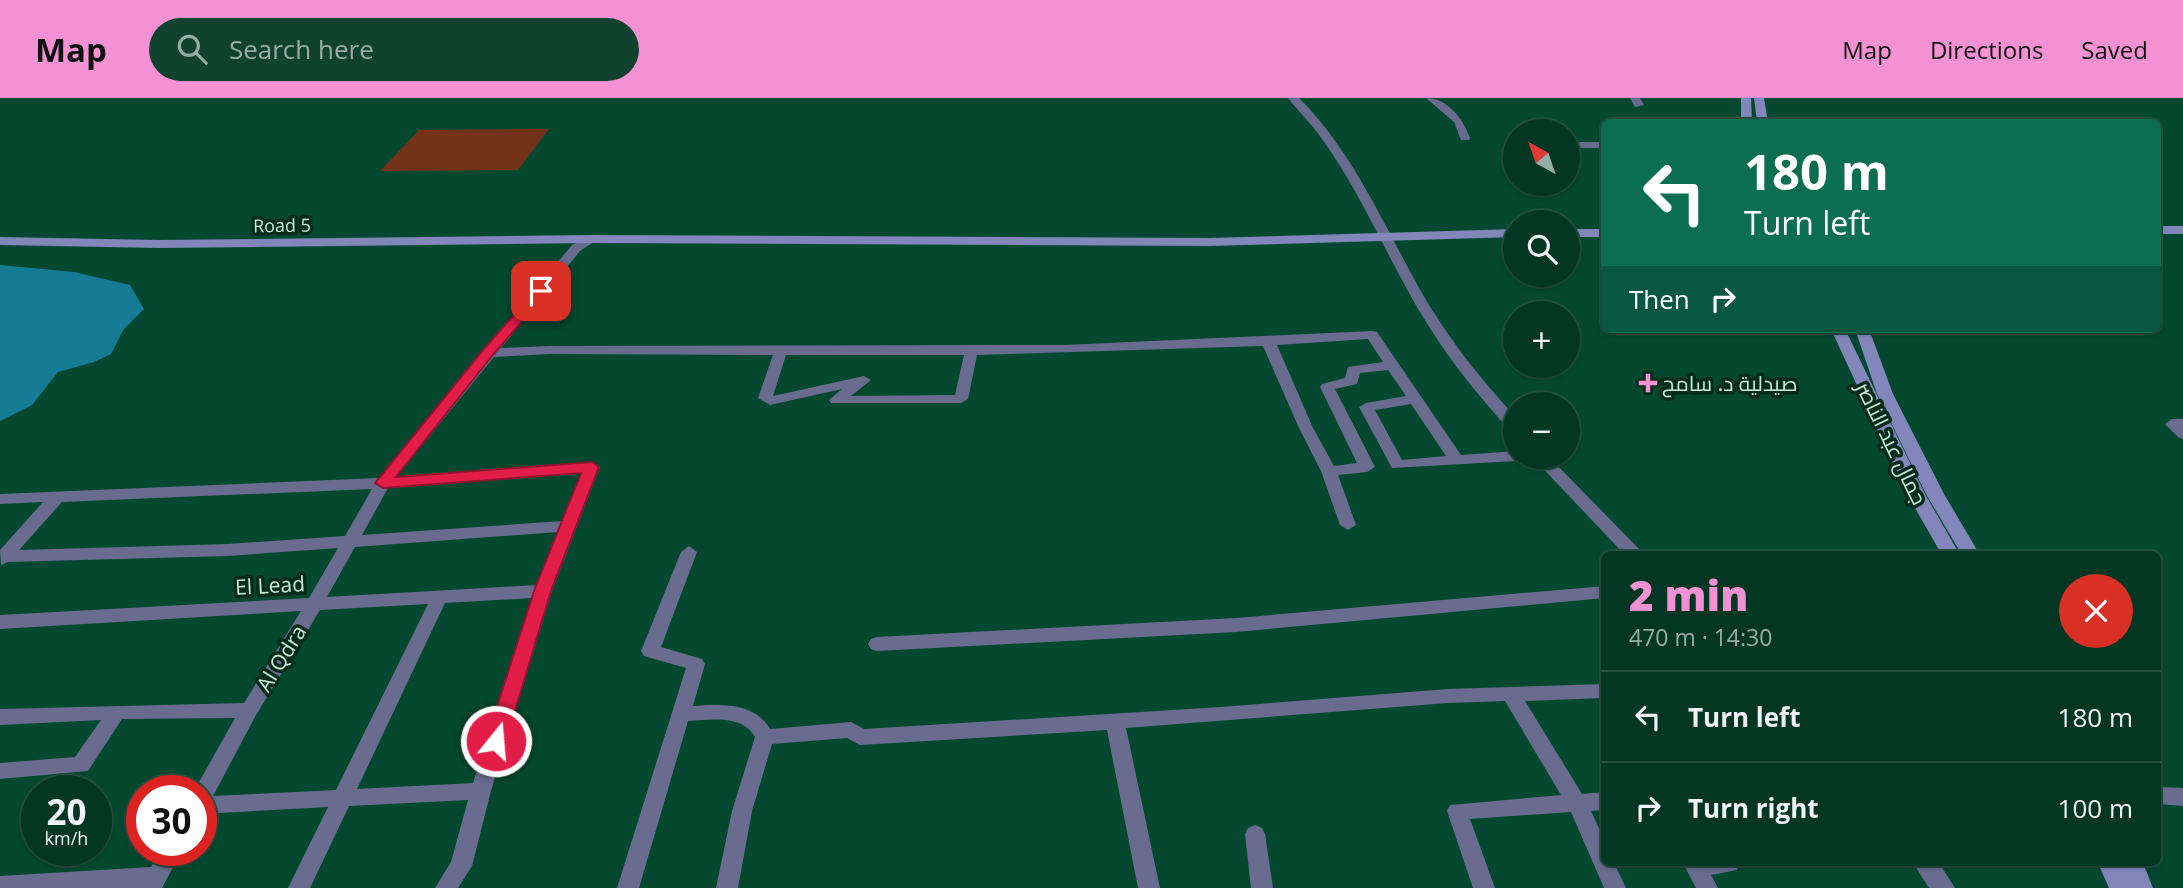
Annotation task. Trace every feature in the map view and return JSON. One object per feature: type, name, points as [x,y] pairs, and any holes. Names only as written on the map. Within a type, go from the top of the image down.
[{"type":"main road","points":[[1746,98],[1747,119]]},
{"type":"main road","points":[[1759,98],[1762,119]]},
{"type":"main road","points":[[2161,230],[2183,230]]},
{"type":"main road","name":"Road 5","points":[[0,241],[159,244],[592,239],[1177,242],[1503,233]]},
{"type":"main road","points":[[1580,233],[1601,233]]},
{"type":"main road","name":"جمال عبد الناصر","points":[[1840,333],[1916,494],[1949,551]]},
{"type":"main road","name":"جمال عبد الناصر","points":[[1863,333],[1885,394],[1935,494],[1969,551]]},
{"type":"main road","points":[[2111,866],[2121,888]]},
{"type":"main road","points":[[2131,866],[2141,888]]},
{"type":"street","points":[[1293,98],[1318,125],[1451,350],[1503,413]]},
{"type":"street","points":[[1431,98],[1459,121],[1465,138]]},
{"type":"street","points":[[1580,145],[1601,145]]},
{"type":"street","name":"Al Qdra","points":[[214,775],[383,483],[576,248],[592,239]]},
{"type":"street","points":[[488,353],[971,352],[1269,343],[1372,335],[1456,460]]},
{"type":"street","points":[[1269,343],[1306,428],[1329,471],[1348,525]]},
{"type":"street","points":[[781,351],[765,398],[770,401],[864,380],[836,400],[961,399],[971,352]]},
{"type":"street","points":[[1329,471],[1367,467],[1327,387],[1352,381],[1353,370],[1392,365]]},
{"type":"street","points":[[1413,398],[1366,407],[1398,465],[1503,457]]},
{"type":"street","points":[[2183,424],[2172,424],[2183,433]]},
{"type":"street","points":[[0,499],[383,483],[592,467],[542,591],[481,790],[461,866],[446,888]]},
{"type":"street","points":[[1552,469],[1632,551]]},
{"type":"street","points":[[1,558],[58,496]]},
{"type":"street","points":[[1,558],[228,550],[569,526]]},
{"type":"street","points":[[628,888],[696,664],[650,652],[690,552]]},
{"type":"street","name":"El Lead","points":[[0,622],[542,591]]},
{"type":"street","points":[[877,644],[1236,625],[1601,592]]},
{"type":"street","points":[[299,888],[440,596]]},
{"type":"street","points":[[765,737],[851,730],[860,737],[1448,696],[1601,691]]},
{"type":"street","points":[[1511,695],[1577,803],[1601,857]]},
{"type":"street","points":[[0,717],[249,710]]},
{"type":"street","points":[[0,771],[81,765],[117,712]]},
{"type":"street","points":[[679,714],[741,714],[762,728],[765,737],[741,810],[727,888]]},
{"type":"street","points":[[1115,721],[1149,888]]},
{"type":"street","points":[[217,804],[481,790]]},
{"type":"street","points":[[2161,796],[2183,796]]},
{"type":"street","points":[[1484,888],[1457,811],[1601,801]]},
{"type":"street","points":[[1255,834],[1259,888]]},
{"type":"street","points":[[0,886],[154,882],[163,866]]},
{"type":"street","points":[[1605,866],[1615,888]]},
{"type":"street","points":[[1704,866],[1696,867],[1707,888]]},
{"type":"street","points":[[1928,866],[1943,888]]},
{"type":"shaded area","points":[[549,129],[518,170],[380,171],[419,130]]},
{"type":"water","points":[[0,265],[74,272],[130,285],[144,309],[124,329],[111,354],[94,362],[58,372],[32,405],[0,421]]},
{"type":"place","name":"صيدلية د. سامح","points":[[1648,383]]},
{"type":"route","points":[[496,741],[542,591],[592,467],[383,483],[541,291]]}]
